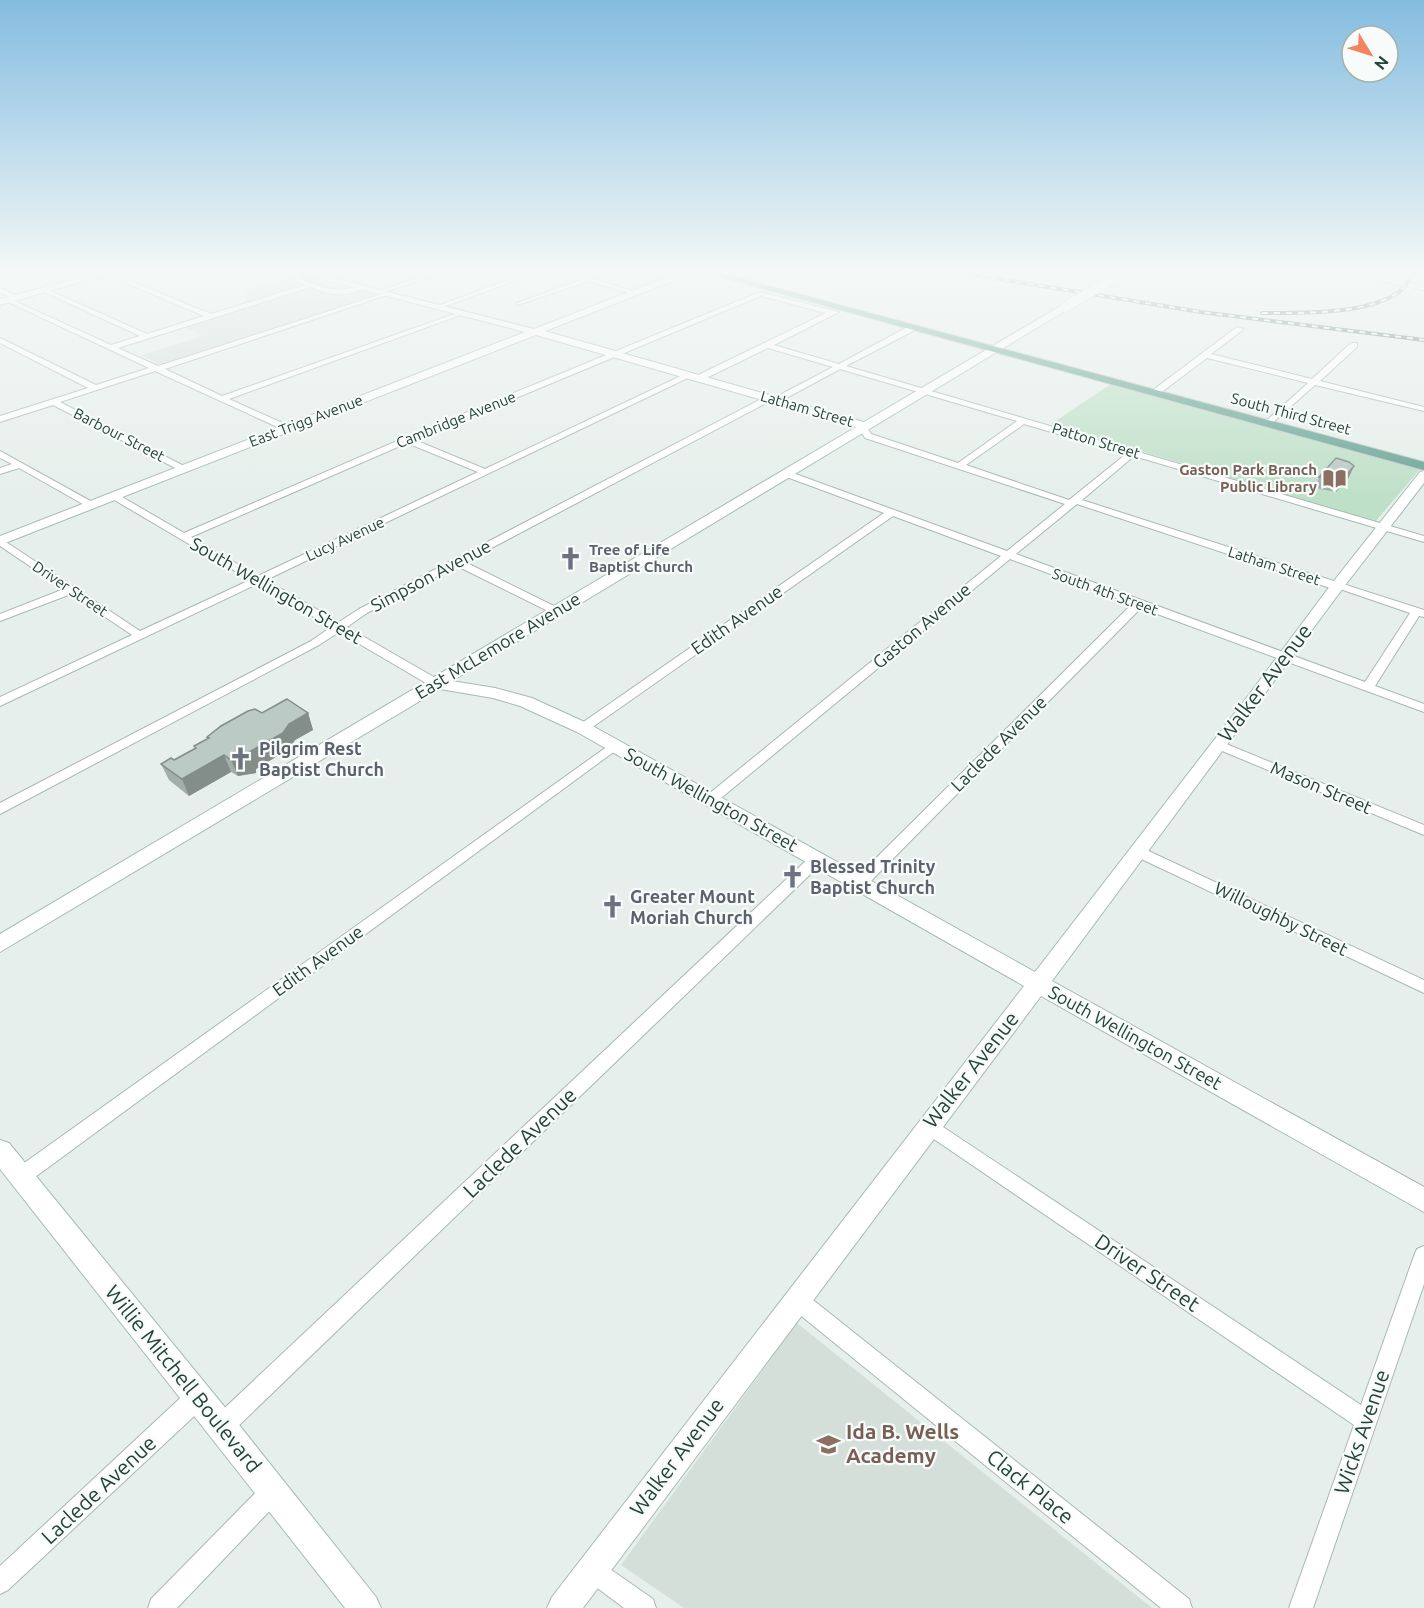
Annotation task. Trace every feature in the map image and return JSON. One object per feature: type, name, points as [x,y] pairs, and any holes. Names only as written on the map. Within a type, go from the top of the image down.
[{"type":"main road","name":"South Third Street","points":[[982,345],[1424,466]]},
{"type":"street","points":[[10,345],[95,388]]},
{"type":"street","points":[[0,419],[226,345]]},
{"type":"street","points":[[220,399],[372,345]]},
{"type":"street","name":"East Trigg Avenue","points":[[0,541],[501,345]]},
{"type":"street","name":"Latham Street","points":[[583,345],[859,423],[868,436],[1420,612]]},
{"type":"street","name":"Cambridge Avenue","points":[[183,537],[407,440],[638,345]]},
{"type":"street","name":"Patton Street","points":[[767,345],[927,390],[1424,539]]},
{"type":"street","name":"Lucy Avenue","points":[[0,702],[485,472],[767,345]]},
{"type":"street","name":"Simpson Avenue","points":[[0,808],[315,643],[363,612],[458,562],[880,345]]},
{"type":"street","points":[[997,349],[1003,345]]},
{"type":"street","points":[[1156,393],[1218,345]]},
{"type":"street","points":[[1269,423],[1354,345]]},
{"type":"street","points":[[112,346],[220,399],[286,428]]},
{"type":"street","name":"East McLemore Avenue","points":[[0,944],[997,349]]},
{"type":"street","points":[[1205,355],[1424,409]]},
{"type":"street","name":"Barbour Street","points":[[54,402],[183,469]]},
{"type":"street","points":[[959,466],[1024,420]]},
{"type":"street","points":[[407,440],[485,472]]},
{"type":"street","name":"Gaston Avenue","points":[[710,800],[1133,453]]},
{"type":"street","points":[[0,454],[91,506]]},
{"type":"street","points":[[0,471],[19,465]]},
{"type":"street","name":"South 4th Street","points":[[787,474],[1424,708]]},
{"type":"street","name":"Walker Avenue","points":[[563,1608],[928,1125],[1038,984],[1337,586],[1424,475]]},
{"type":"street","name":"South Wellington Street","points":[[114,496],[435,683],[495,693],[526,702],[615,745],[1424,1200]]},
{"type":"street","name":"Edith Avenue","points":[[583,728],[892,512]]},
{"type":"street","name":"Driver Street","points":[[0,541],[140,636]]},
{"type":"street","points":[[458,562],[556,611]]},
{"type":"street","points":[[0,618],[71,590]]},
{"type":"street","name":"Laclede Avenue","points":[[860,884],[1138,604]]},
{"type":"street","points":[[1368,687],[1420,612]]},
{"type":"street","points":[[480,657],[476,666],[480,676],[488,688],[495,693]]},
{"type":"street","name":"Edith Avenue","points":[[20,1177],[615,745]]},
{"type":"street","name":"Mason Street","points":[[1219,745],[1424,830]]},
{"type":"street","name":"Willoughby Street","points":[[1138,851],[1424,987]]},
{"type":"street","name":"Laclede Avenue","points":[[222,1426],[817,860]]},
{"type":"street","name":"Driver Street","points":[[928,1125],[1365,1420]]},
{"type":"street","name":"Willie Mitchell Boulevard","points":[[0,1151],[274,1491],[365,1608]]},
{"type":"street","name":"Wicks Avenue","points":[[1301,1608],[1424,1256]]},
{"type":"street","name":"Clack Place","points":[[796,1299],[1180,1608]]},
{"type":"street","name":"Laclede Avenue","points":[[0,1582],[198,1397]]},
{"type":"street","points":[[160,1608],[274,1491]]},
{"type":"street","points":[[592,1570],[644,1608]]},
{"type":"shaded area","points":[[174,345],[223,345],[161,365],[141,355]]},
{"type":"shaded area","name":"Ida B. Wells Academy","points":[[797,1323],[1152,1608],[684,1608],[621,1565]]},
{"type":"green space","points":[[1111,384],[1420,469],[1375,522],[1051,424]]},
{"type":"building","points":[[1336,458],[1354,466],[1341,481],[1319,477]]},
{"type":"building","points":[[287,699],[308,713],[289,724],[283,733],[249,752],[250,756],[231,760],[224,755],[182,779],[161,764],[196,748],[194,746],[209,738],[207,737],[221,726],[248,711],[255,709],[262,713]]},
{"type":"place","name":"Gaston Park Branch Public Library","points":[[1335,479]]},
{"type":"place","name":"Tree of Life Baptist Church","points":[[571,559]]},
{"type":"place","name":"Pilgrim Rest Baptist Church","points":[[241,759]]},
{"type":"place","name":"Blessed Trinity Baptist Church","points":[[792,877]]},
{"type":"place","name":"Greater Mount Moriah Church","points":[[612,907]]},
{"type":"place","name":"Ida B. Wells Academy","points":[[828,1444]]}]
